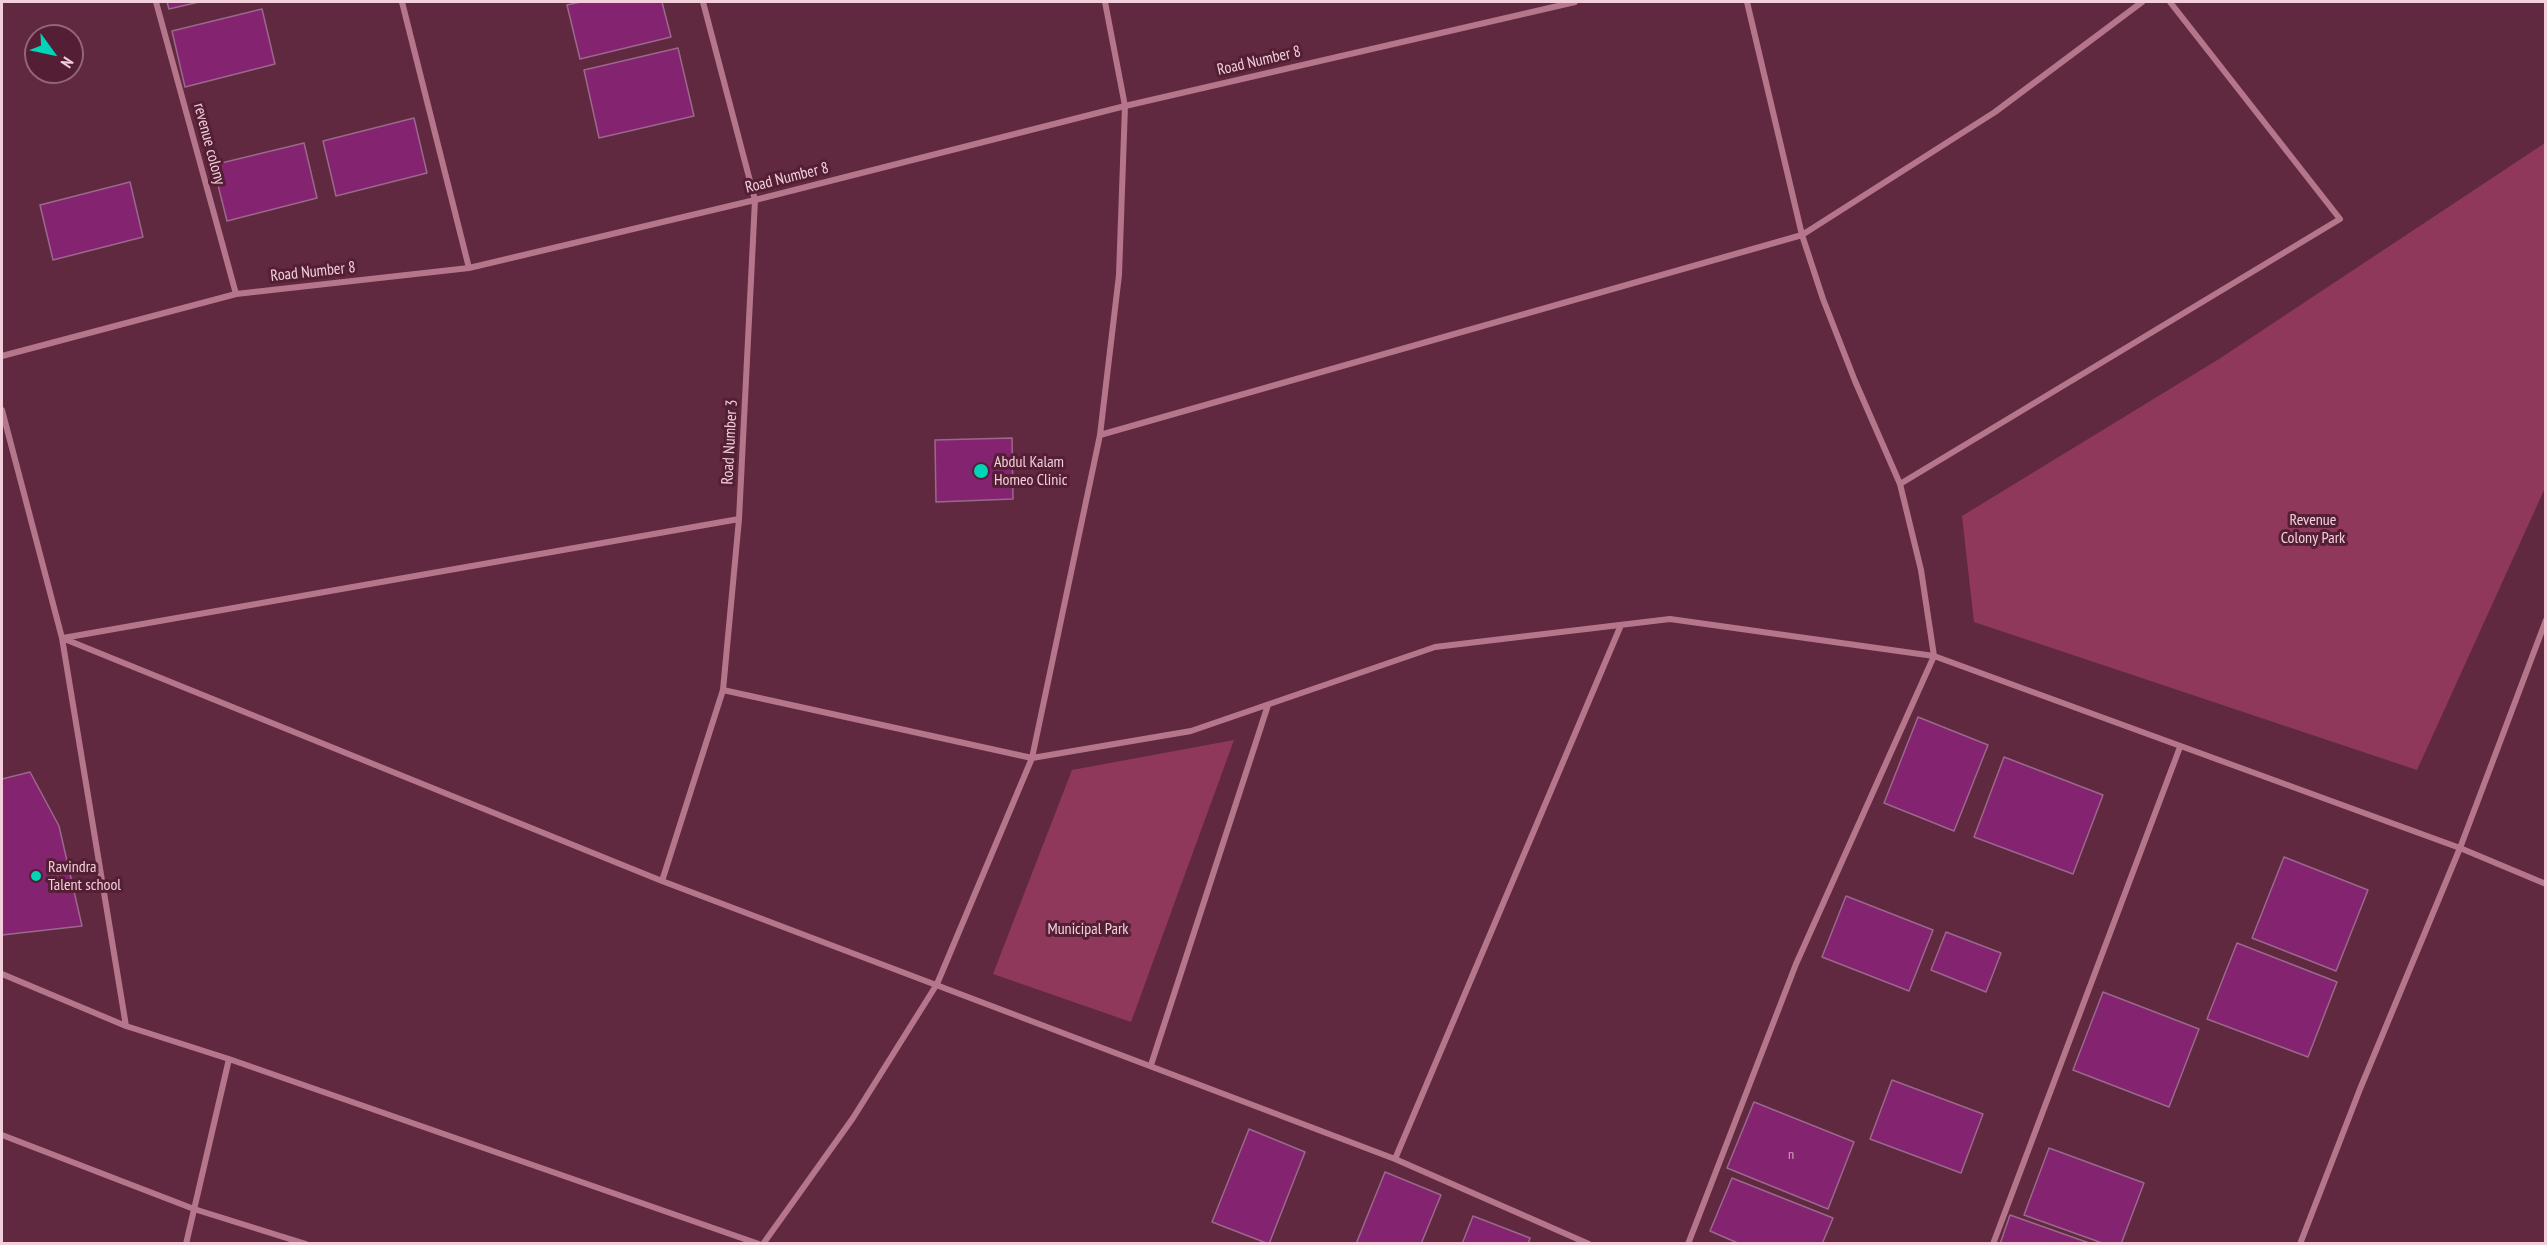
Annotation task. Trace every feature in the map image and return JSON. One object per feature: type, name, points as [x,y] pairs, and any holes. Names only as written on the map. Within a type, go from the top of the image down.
[{"type":"street","name":"revenue colony","points":[[156,2],[236,294]]},
{"type":"street","points":[[402,2],[469,268]]},
{"type":"street","name":"Road Number 3","points":[[662,881],[723,690],[739,519],[755,200],[703,2]]},
{"type":"street","points":[[2,974],[126,1026],[229,1059],[761,1244],[853,1118],[937,984],[1032,758],[1100,435],[1119,275],[1125,106],[1105,2]]},
{"type":"street","name":"Road Number 8","points":[[2,356],[236,294],[469,268],[755,200],[1125,106],[1575,2]]},
{"type":"street","points":[[1688,1244],[1796,964],[1934,656],[1920,570],[1900,484],[1851,371],[1823,299],[1802,235],[1747,2]]},
{"type":"street","points":[[1100,435],[1802,235],[1995,112],[2142,2]]},
{"type":"street","points":[[1900,484],[2340,219],[2170,2]]},
{"type":"street","points":[[2,410],[63,638],[126,1026]]},
{"type":"street","points":[[63,638],[739,519]]},
{"type":"street","points":[[723,690],[1032,758],[1191,731],[1435,647],[1670,619],[1934,656],[2460,848],[2546,884]]},
{"type":"street","points":[[2300,1244],[2360,1089],[2460,848],[2546,620]]},
{"type":"street","points":[[1395,1159],[1621,625]]},
{"type":"street","points":[[63,638],[662,881],[1395,1159],[1589,1244]]},
{"type":"street","points":[[1151,1065],[1268,705]]},
{"type":"street","points":[[1993,1244],[2180,747]]},
{"type":"street","points":[[186,1244],[229,1059]]},
{"type":"street","points":[[2,1135],[194,1209],[306,1244]]},
{"type":"green space","name":"Revenue Colony Park","points":[[2545,143],[2545,488],[2417,770],[1974,622],[1962,516],[2219,359]]},
{"type":"green space","name":"Municipal Park","points":[[1234,740],[1131,1022],[993,974],[1072,770]]},
{"type":"building","points":[[167,2],[199,2],[169,9]]},
{"type":"building","points":[[580,2],[662,2],[671,37],[580,59],[567,5]]},
{"type":"building","points":[[262,9],[275,64],[185,87],[172,31]]},
{"type":"building","points":[[678,48],[694,116],[599,138],[584,70]]},
{"type":"building","points":[[414,118],[427,173],[336,196],[323,141]]},
{"type":"building","points":[[304,143],[317,198],[227,221],[213,165]]},
{"type":"building","points":[[130,182],[143,237],[53,260],[40,205]]},
{"type":"building","points":[[1012,438],[1013,499],[936,502],[935,440]]},
{"type":"building","points":[[1918,717],[1988,745],[1954,831],[1884,803]]},
{"type":"building","points":[[2004,757],[2103,795],[2073,874],[1974,837]]},
{"type":"building","name":"Ravindra Talent school","points":[[30,772],[59,826],[82,926],[2,935],[2,779]]},
{"type":"building","points":[[2284,857],[2368,890],[2336,971],[2252,938]]},
{"type":"building","points":[[1846,896],[1933,930],[1909,991],[1822,957]]},
{"type":"building","points":[[1946,932],[2001,953],[1986,992],[1931,970]]},
{"type":"building","points":[[2237,943],[2337,982],[2308,1057],[2207,1019]]},
{"type":"building","points":[[2103,992],[2199,1029],[2169,1107],[2073,1070]]},
{"type":"building","points":[[1892,1080],[1983,1114],[1961,1173],[1870,1139]]},
{"type":"building","points":[[1754,1102],[1854,1142],[1828,1209],[1727,1168]]},
{"type":"building","points":[[1249,1129],[1305,1152],[1269,1244],[1212,1222]]},
{"type":"building","points":[[2049,1148],[2144,1183],[2121,1244],[2105,1244],[2024,1215]]},
{"type":"building","points":[[1385,1172],[1441,1195],[1421,1244],[1356,1244]]},
{"type":"building","points":[[1732,1178],[1833,1218],[1822,1244],[1740,1244],[1710,1231]]},
{"type":"building","points":[[2010,1215],[2092,1244],[2000,1244]]},
{"type":"building","points":[[1473,1216],[1530,1238],[1528,1244],[1462,1244]]},
{"type":"place","name":"Abdul Kalam Homeo Clinic","points":[[981,471]]},
{"type":"place","name":"Ravindra Talent school","points":[[36,876]]}]
